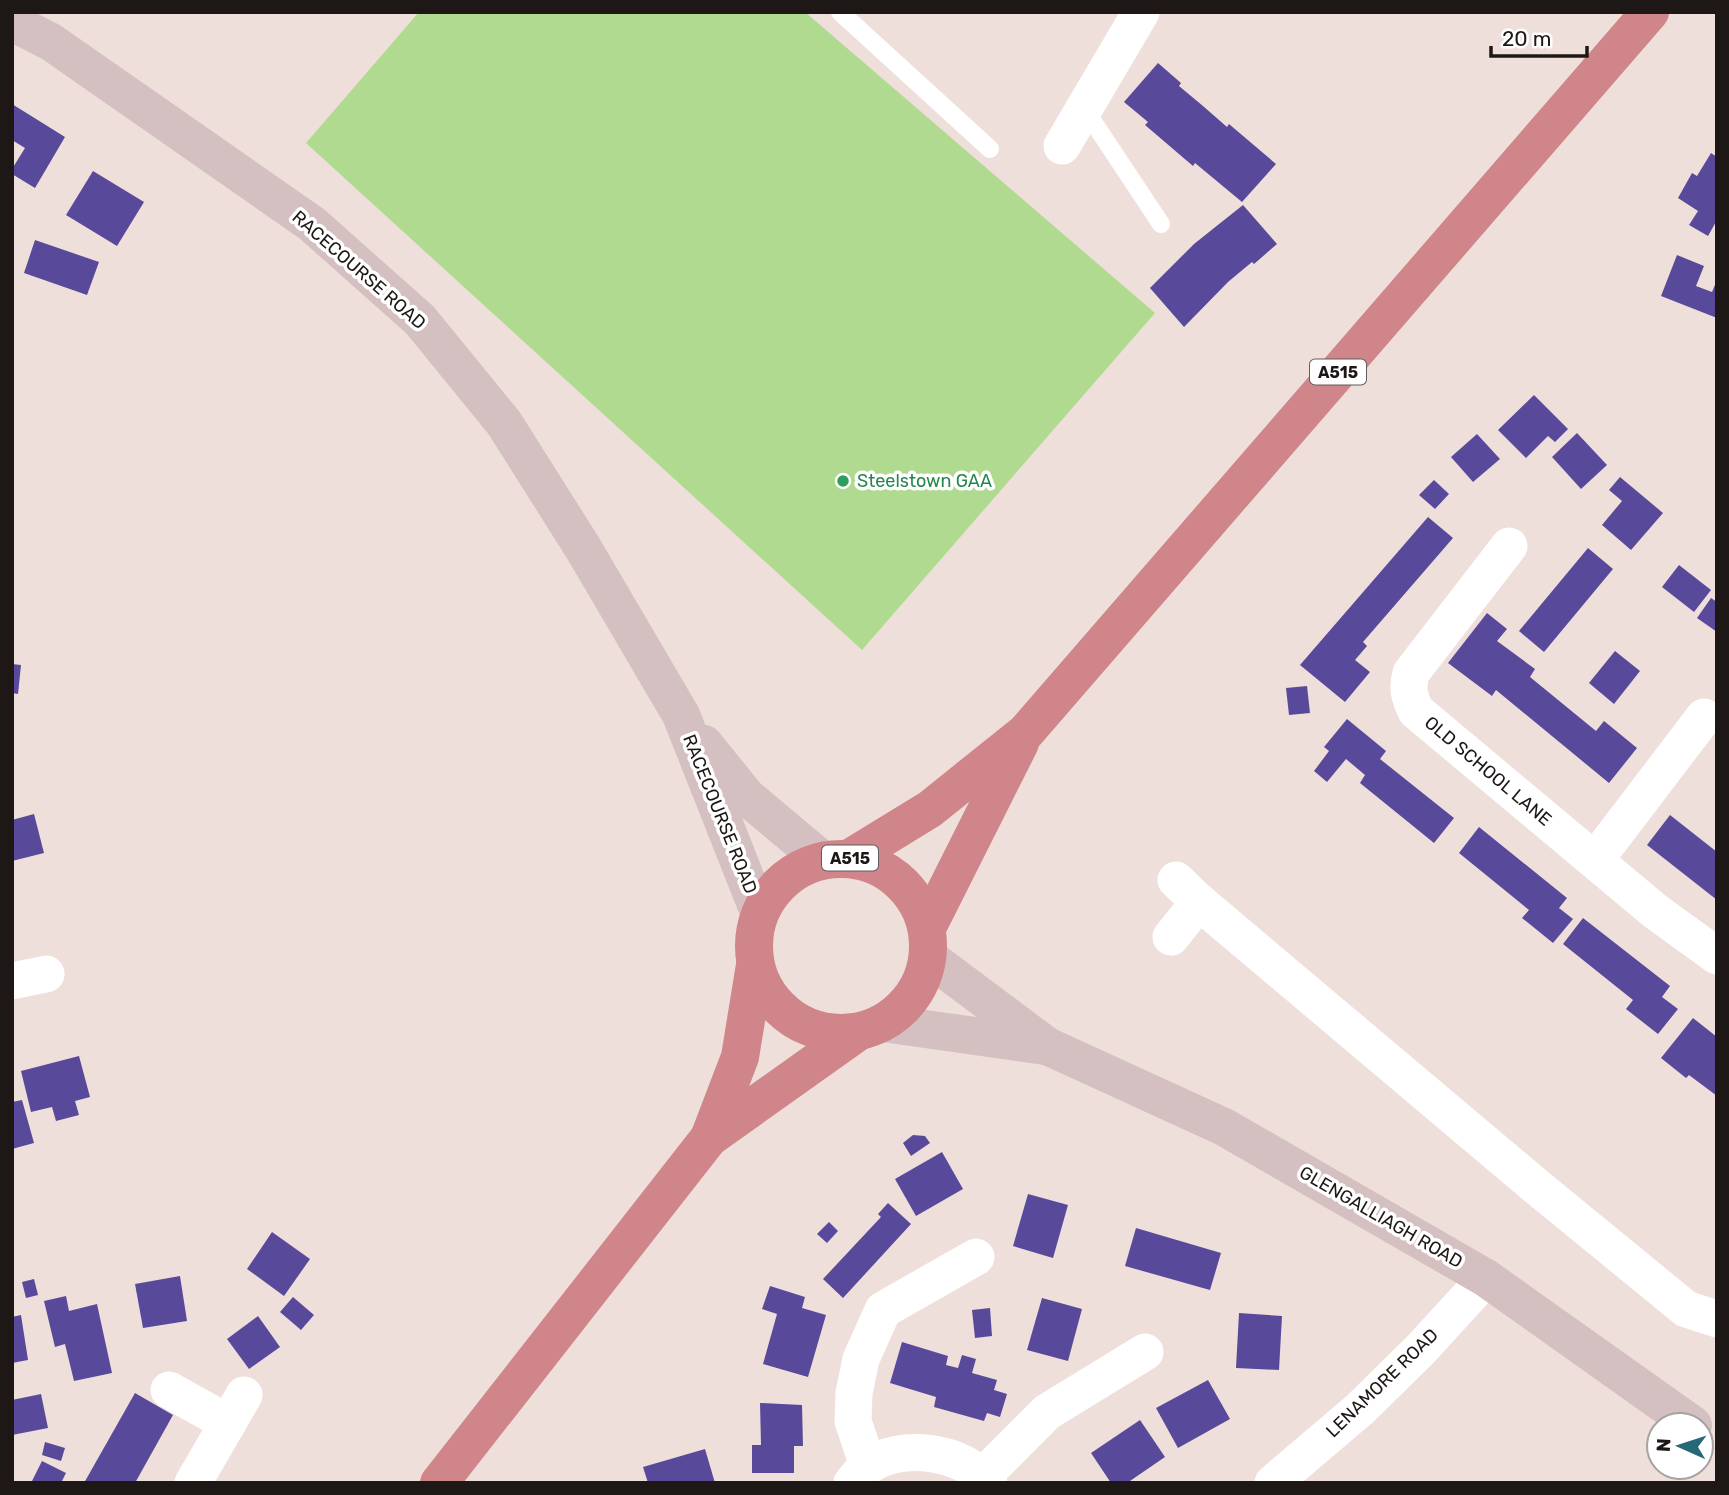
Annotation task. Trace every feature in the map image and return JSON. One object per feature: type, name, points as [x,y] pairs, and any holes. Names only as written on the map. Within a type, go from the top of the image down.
[{"type":"highway","name":"A515","points":[[439,1483],[709,1138],[740,1057],[755,965],[753,938],[759,912],[774,888],[794,871],[836,859],[930,809],[1026,732],[1650,12]]},
{"type":"highway","name":"A515","points":[[709,1138],[905,1006],[920,983],[928,942],[1026,732]]},
{"type":"highway","name":"A515","points":[[836,859],[877,865],[900,880],[917,902],[928,942]]},
{"type":"highway","name":"A515","points":[[755,965],[765,991],[782,1012],[805,1026],[831,1033],[871,1027]]},
{"type":"street","points":[[1062,146],[1141,12]]},
{"type":"street","name":"RACECOURSE ROAD","points":[[12,22],[51,42],[312,224],[420,320],[504,423],[583,548],[681,715],[747,797],[836,859]]},
{"type":"street","name":"OLD SCHOOL LANE","points":[[1509,546],[1411,673],[1409,698],[1416,711],[1655,911],[1717,956]]},
{"type":"street","name":"RACECOURSE ROAD","points":[[681,715],[759,912]]},
{"type":"street","points":[[1594,860],[1704,718]]},
{"type":"street","points":[[1171,937],[1188,891],[1686,1309],[1717,1320]]},
{"type":"street","name":"GLENGALLIAGH ROAD","points":[[928,942],[1048,1046],[1224,1127],[1486,1278],[1673,1411]]},
{"type":"street","name":"GLENGALLIAGH ROAD","points":[[871,1027],[1048,1046]]},
{"type":"street","points":[[976,1257],[883,1310],[861,1359],[854,1393],[853,1421],[860,1474],[904,1452],[953,1458],[986,1479],[1048,1412],[1145,1352]]},
{"type":"street","name":"LENAMORE ROAD","points":[[1273,1483],[1360,1409],[1421,1349],[1486,1278]]},
{"type":"street","points":[[169,1390],[236,1409],[192,1483]]},
{"type":"lane","points":[[840,12],[990,149]]},
{"type":"lane","points":[[1084,108],[1161,224]]},
{"type":"green space","name":"Steelstown GAA","points":[[419,12],[805,12],[1155,313],[862,650],[306,143]]},
{"type":"building","points":[[1158,63],[1181,83],[1179,86],[1276,164],[1242,202],[1195,163],[1193,166],[1145,125],[1148,122],[1124,102]]},
{"type":"building","points":[[12,104],[65,137],[35,188],[12,174],[12,169],[25,148],[12,140]]},
{"type":"building","points":[[1711,153],[1717,157],[1717,220],[1708,236],[1689,225],[1698,211],[1678,198],[1692,173],[1697,176]]},
{"type":"building","points":[[93,171],[144,202],[117,246],[66,215]]},
{"type":"building","points":[[1243,205],[1277,244],[1228,282],[1184,327],[1150,288],[1194,244]]},
{"type":"building","points":[[35,240],[99,262],[87,295],[24,273]]},
{"type":"building","points":[[1677,255],[1704,266],[1696,286],[1712,292],[1717,280],[1717,318],[1661,296]]},
{"type":"building","points":[[1534,395],[1568,429],[1555,442],[1548,436],[1526,458],[1498,430]]},
{"type":"building","points":[[1577,433],[1607,465],[1581,489],[1552,457]]},
{"type":"building","points":[[1477,434],[1500,459],[1473,482],[1451,457]]},
{"type":"building","points":[[1620,477],[1663,513],[1631,550],[1602,525],[1622,501],[1609,490]]},
{"type":"building","points":[[1434,480],[1449,494],[1435,509],[1419,495]]},
{"type":"building","points":[[1428,517],[1453,538],[1363,642],[1367,646],[1355,660],[1370,672],[1345,702],[1300,665]]},
{"type":"building","points":[[1588,548],[1613,569],[1544,652],[1519,631]]},
{"type":"building","points":[[1679,565],[1711,590],[1694,612],[1662,587]]},
{"type":"building","points":[[1711,598],[1717,602],[1717,632],[1697,618]]},
{"type":"building","points":[[1487,613],[1507,629],[1497,641],[1535,669],[1530,677],[1596,731],[1604,721],[1637,748],[1609,783],[1496,690],[1492,696],[1448,663]]},
{"type":"building","points":[[1615,651],[1640,671],[1614,704],[1589,683]]},
{"type":"building","points":[[12,664],[21,665],[18,694],[12,693]]},
{"type":"building","points":[[1307,686],[1310,713],[1289,715],[1286,688]]},
{"type":"building","points":[[1347,719],[1386,751],[1380,759],[1454,818],[1434,843],[1360,783],[1365,775],[1346,759],[1327,782],[1314,771],[1329,751],[1324,747]]},
{"type":"building","points":[[34,814],[44,853],[12,861],[12,820]]},
{"type":"building","points":[[1670,815],[1717,852],[1717,900],[1647,845]]},
{"type":"building","points":[[1479,827],[1567,898],[1559,908],[1573,919],[1553,943],[1522,918],[1529,910],[1459,853]]},
{"type":"building","points":[[1583,918],[1670,986],[1662,997],[1678,1009],[1658,1034],[1626,1009],[1633,1000],[1563,944]]},
{"type":"building","points":[[1693,1018],[1717,1037],[1717,1096],[1689,1075],[1686,1078],[1661,1058]]},
{"type":"building","points":[[79,1056],[90,1097],[75,1101],[79,1115],[56,1121],[52,1107],[31,1112],[21,1071]]},
{"type":"building","points":[[22,1100],[34,1143],[12,1149],[12,1102]]},
{"type":"building","points":[[913,1135],[925,1136],[930,1143],[911,1156],[903,1143]]},
{"type":"building","points":[[942,1152],[963,1189],[916,1216],[895,1179]]},
{"type":"building","points":[[1028,1194],[1068,1205],[1053,1258],[1013,1246]]},
{"type":"building","points":[[888,1203],[911,1224],[843,1298],[823,1279],[881,1217],[878,1214]]},
{"type":"building","points":[[829,1222],[838,1231],[827,1243],[817,1234]]},
{"type":"building","points":[[1136,1228],[1221,1253],[1210,1290],[1125,1266]]},
{"type":"building","points":[[272,1232],[310,1259],[284,1296],[247,1269]]},
{"type":"building","points":[[180,1276],[187,1321],[143,1328],[135,1284]]},
{"type":"building","points":[[34,1279],[38,1295],[26,1298],[22,1282]]},
{"type":"building","points":[[770,1286],[805,1297],[802,1308],[826,1315],[808,1377],[763,1364],[777,1314],[762,1309]]},
{"type":"building","points":[[66,1296],[69,1311],[97,1304],[112,1373],[74,1381],[65,1344],[55,1347],[44,1301]]},
{"type":"building","points":[[293,1297],[314,1315],[301,1330],[280,1312]]},
{"type":"building","points":[[1042,1298],[1082,1309],[1068,1361],[1027,1350]]},
{"type":"building","points":[[990,1308],[992,1336],[975,1338],[972,1310]]},
{"type":"building","points":[[1239,1313],[1282,1316],[1279,1370],[1236,1368]]},
{"type":"building","points":[[21,1315],[28,1360],[12,1363],[12,1317]]},
{"type":"building","points":[[258,1316],[280,1347],[249,1369],[227,1339]]},
{"type":"building","points":[[902,1342],[948,1356],[946,1365],[958,1368],[962,1355],[976,1359],[972,1373],[997,1380],[994,1390],[1007,1394],[1000,1417],[987,1413],[984,1421],[934,1407],[936,1397],[890,1383]]},
{"type":"building","points":[[1208,1380],[1230,1419],[1178,1448],[1156,1408]]},
{"type":"building","points":[[135,1393],[173,1415],[135,1483],[84,1483]]},
{"type":"building","points":[[41,1394],[48,1428],[12,1435],[12,1400]]},
{"type":"building","points":[[760,1403],[802,1405],[803,1446],[794,1446],[794,1473],[752,1473],[752,1445],[761,1445]]},
{"type":"building","points":[[1140,1420],[1165,1457],[1127,1483],[1111,1483],[1091,1453]]},
{"type":"building","points":[[45,1442],[65,1448],[61,1461],[42,1455]]},
{"type":"building","points":[[705,1449],[715,1483],[648,1483],[643,1467]]},
{"type":"building","points":[[42,1461],[66,1473],[61,1483],[31,1483]]},
{"type":"place","name":"Steelstown GAA","points":[[843,481]]}]
